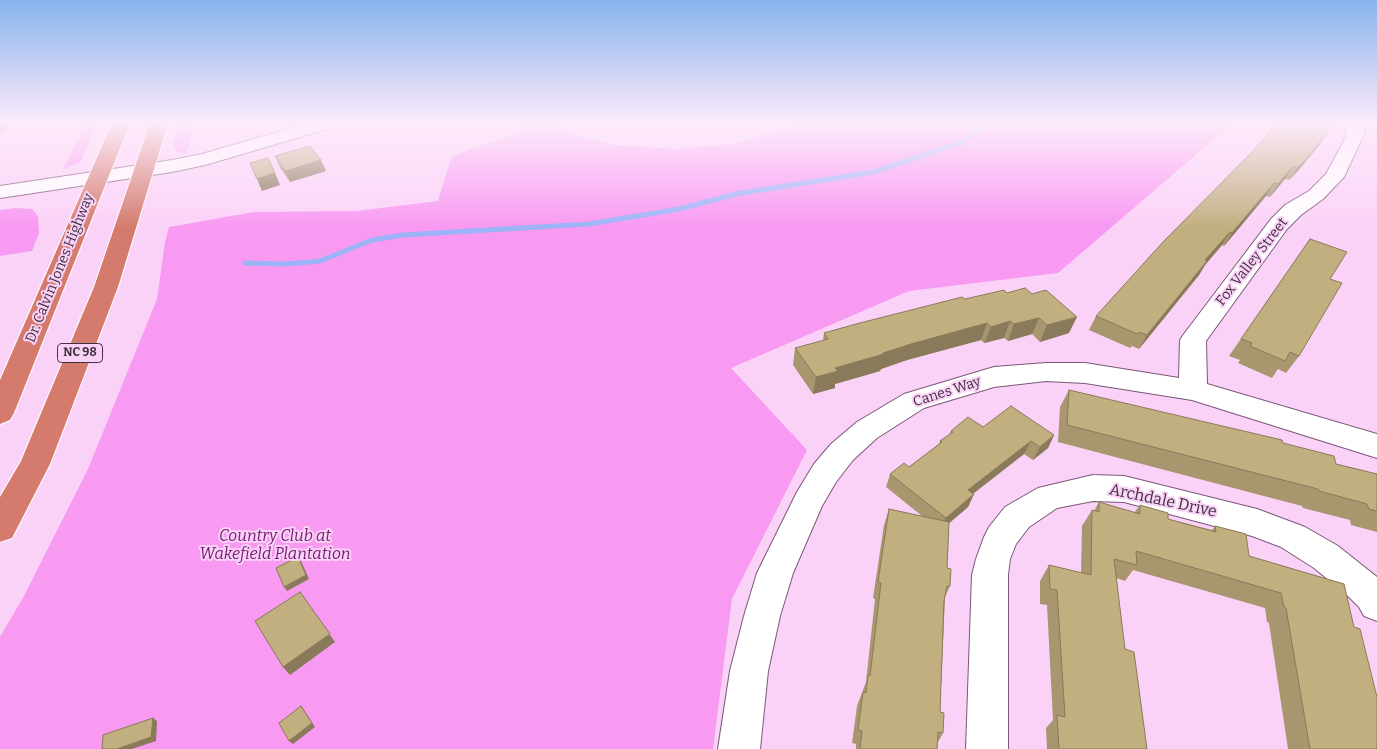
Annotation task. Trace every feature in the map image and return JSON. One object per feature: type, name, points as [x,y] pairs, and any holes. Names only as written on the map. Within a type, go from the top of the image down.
[{"type":"highway","name":"Dr. Calvin Jones Highway","points":[[0,413],[105,158]]},
{"type":"highway","name":"NC 98","points":[[0,528],[35,464],[75,368],[106,287],[148,158]]},
{"type":"street","points":[[0,192],[144,171],[209,158]]},
{"type":"street","name":"Fox Valley Street","points":[[1193,390],[1193,340],[1279,224],[1293,210],[1316,195],[1334,177],[1344,158]]},
{"type":"street","name":"Canes Way","points":[[739,749],[749,671],[762,616],[776,573],[808,501],[825,473],[842,452],[867,430],[914,401],[994,377],[1046,372],[1085,373],[1193,390],[1377,446]]},
{"type":"street","name":"Archdale Drive","points":[[987,749],[990,575],[993,559],[1001,537],[1017,517],[1049,497],[1093,488],[1124,489],[1257,523],[1293,538],[1326,557],[1360,583],[1372,595],[1377,604]]},
{"type":"green space","points":[[69,158],[82,158],[78,163],[63,169]]},
{"type":"green space","name":"Country Club at Wakefield Plantation","points":[[451,158],[1192,158],[1058,273],[909,291],[731,368],[807,450],[732,599],[713,749],[0,749],[0,637],[24,596],[88,469],[157,299],[169,227],[254,212],[357,211],[438,201]]},
{"type":"green space","points":[[32,209],[38,216],[39,233],[32,251],[0,256],[0,210]]},
{"type":"building","points":[[268,158],[275,173],[257,179],[250,163]]},
{"type":"building","points":[[276,158],[319,158],[321,160],[285,171]]},
{"type":"building","points":[[1246,158],[1307,158],[1297,168],[1293,166],[1278,184],[1274,183],[1232,233],[1230,232],[1205,260],[1207,261],[1147,335],[1139,332],[1137,334],[1096,316],[1163,242]]},
{"type":"building","points":[[1310,239],[1347,252],[1330,279],[1342,283],[1299,356],[1290,352],[1285,361],[1250,346],[1252,343],[1241,339]]},
{"type":"building","points":[[1025,288],[1032,294],[1046,290],[1077,317],[1047,325],[1039,318],[1014,324],[1010,321],[991,327],[987,323],[835,368],[838,371],[816,377],[795,348],[828,339],[824,333],[856,324],[962,297],[965,299],[1004,290],[1007,293]]},
{"type":"building","points":[[1069,390],[1282,440],[1283,443],[1334,456],[1336,464],[1377,474],[1377,511],[1369,509],[1367,504],[1319,491],[1318,489],[1067,425]]},
{"type":"building","points":[[1011,406],[1054,435],[1040,447],[1031,441],[968,490],[974,494],[946,518],[890,474],[904,463],[909,467],[942,442],[940,441],[953,432],[951,431],[968,417],[983,427]]},
{"type":"building","points":[[1099,502],[1140,514],[1140,505],[1168,513],[1168,519],[1216,532],[1215,526],[1246,534],[1249,556],[1344,584],[1354,627],[1360,629],[1377,697],[1377,749],[1310,749],[1286,608],[1284,607],[1281,593],[1136,551],[1137,565],[1114,559],[1125,649],[1134,652],[1147,749],[1059,749],[1057,715],[1065,717],[1057,590],[1050,589],[1049,565],[1091,575],[1092,510],[1099,512]]},
{"type":"building","points":[[889,509],[949,522],[947,568],[951,569],[950,586],[947,586],[944,601],[940,712],[944,713],[943,733],[938,732],[937,749],[860,749],[862,731],[858,730],[863,692],[866,693],[868,675],[870,676],[881,583],[878,582]]},
{"type":"building","points":[[298,557],[306,575],[284,587],[276,568]]},
{"type":"building","points":[[300,592],[330,634],[283,667],[255,621]]},
{"type":"building","points":[[301,706],[312,723],[289,741],[279,723]]},
{"type":"building","points":[[153,718],[151,737],[117,749],[102,749],[103,735]]},
{"type":"waterway","points":[[245,263],[287,264],[320,261],[372,240],[403,235],[589,224],[679,209],[736,194],[873,172],[915,158]]}]
